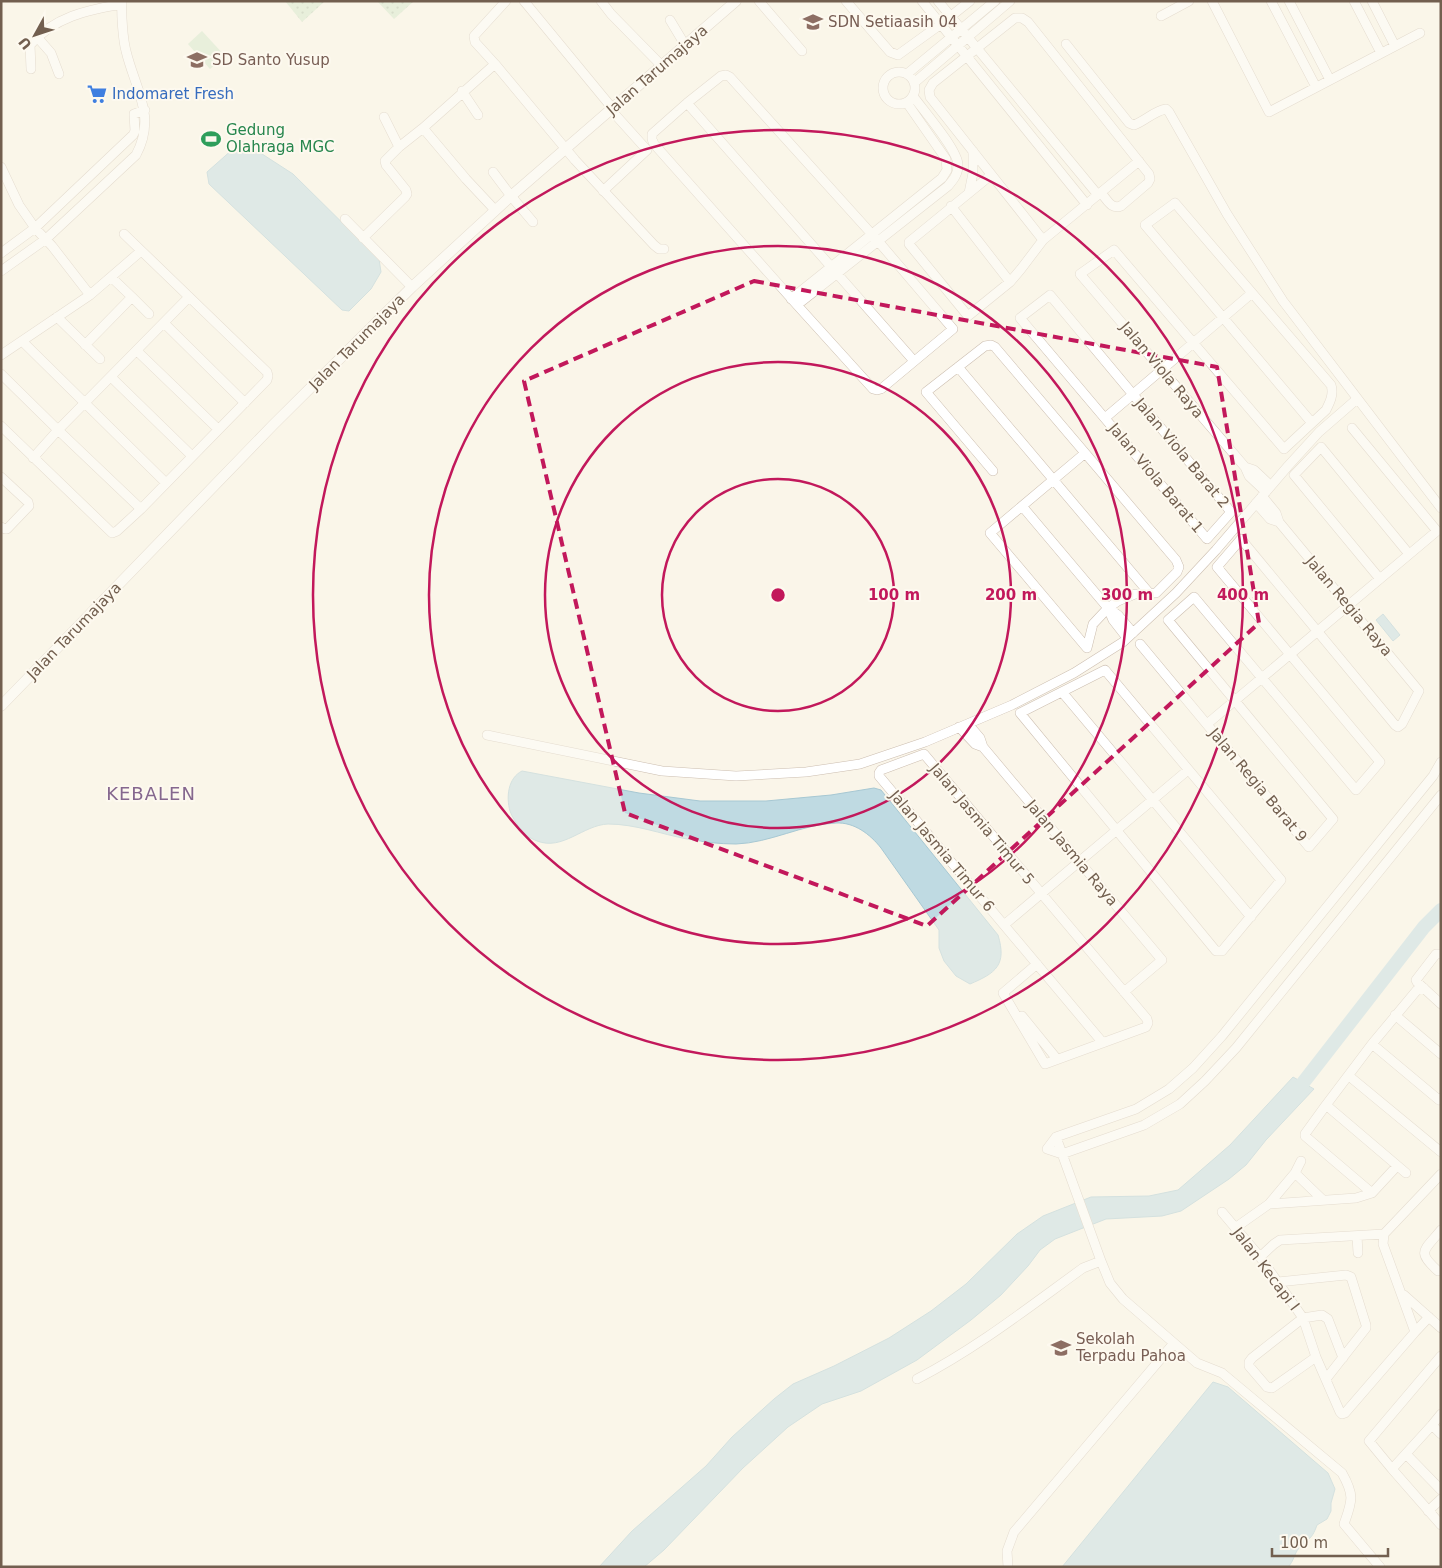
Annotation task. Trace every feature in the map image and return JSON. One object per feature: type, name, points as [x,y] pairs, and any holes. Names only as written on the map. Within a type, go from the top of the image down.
[{"type":"street","points":[[506,1],[473,39],[584,171],[654,246],[664,249]]},
{"type":"street","points":[[524,1],[647,150],[603,191]]},
{"type":"street","points":[[601,1],[611,14],[661,65]]},
{"type":"street","name":"Jalan Tarumajaya","points":[[1,706],[273,425],[411,286],[509,193],[661,65],[684,42],[736,1]]},
{"type":"street","points":[[759,1],[802,51]]},
{"type":"street","points":[[846,1],[890,52],[898,55],[970,1]]},
{"type":"street","points":[[922,1],[1087,205]]},
{"type":"street","points":[[938,1],[960,29],[967,37],[977,49],[1100,194],[1113,207],[1121,206],[1148,183],[1150,179],[1149,174],[1028,22],[1022,18],[1015,18],[977,49],[933,83],[929,90],[930,97],[1043,240]]},
{"type":"street","points":[[907,74],[995,1]]},
{"type":"street","points":[[794,302],[875,238],[942,178],[947,170],[946,159],[910,100],[914,82],[1010,1]]},
{"type":"street","points":[[1161,16],[1189,1]]},
{"type":"street","points":[[1212,1],[1269,112],[1420,33]]},
{"type":"street","points":[[1271,1],[1316,87]]},
{"type":"street","points":[[1289,1],[1330,80]]},
{"type":"street","points":[[1354,1],[1381,54]]},
{"type":"street","points":[[1372,1],[1395,46]]},
{"type":"street","points":[[1,271],[46,239],[136,155],[145,132],[145,110],[125,50],[122,3],[92,8],[68,17],[37,37],[30,45],[31,69]]},
{"type":"street","points":[[670,20],[684,42]]},
{"type":"street","points":[[37,37],[51,53],[59,74]]},
{"type":"street","points":[[1066,44],[1129,123],[1134,125],[1160,110],[1166,109],[1169,112],[1227,214],[1278,293],[1441,508]]},
{"type":"street","points":[[363,238],[407,194],[385,163],[399,148],[495,64]]},
{"type":"street","points":[[910,100],[896,105],[886,99],[882,88],[886,77],[896,72],[907,74],[914,82]]},
{"type":"street","points":[[726,75],[730,77],[875,238],[953,329],[881,389],[877,390],[873,388],[794,302],[654,144],[652,134],[686,103],[721,76],[726,75]]},
{"type":"street","points":[[462,92],[478,115]]},
{"type":"street","points":[[686,103],[914,361]]},
{"type":"street","points":[[1,253],[35,228],[133,135],[135,131],[134,114],[145,110]]},
{"type":"street","points":[[384,117],[399,148]]},
{"type":"street","points":[[423,128],[466,179],[494,208]]},
{"type":"street","points":[[969,192],[973,173],[973,151]]},
{"type":"street","points":[[991,174],[910,240],[909,244],[968,316],[1010,282],[1043,240],[1139,161]]},
{"type":"street","points":[[1,167],[19,204],[35,228],[46,239],[90,295]]},
{"type":"street","points":[[493,172],[533,222]]},
{"type":"street","points":[[1193,343],[1284,449],[1312,423],[1326,410],[1330,402],[1333,391],[1330,385],[1175,202],[1145,225],[1312,423]]},
{"type":"street","points":[[951,206],[1010,282]]},
{"type":"street","points":[[345,219],[411,286]]},
{"type":"street","points":[[1,426],[112,533],[117,531],[140,509],[267,380],[266,372],[124,234]]},
{"type":"street","name":"Jalan Viola Raya","points":[[1193,343],[1114,250],[1080,274],[1245,467],[1254,470],[1264,494]]},
{"type":"street","points":[[1,355],[90,295],[141,251]]},
{"type":"street","points":[[111,277],[149,314]]},
{"type":"street","points":[[1105,418],[1252,293]]},
{"type":"street","name":"Jalan Viola Barat 2","points":[[1020,318],[1050,295],[1231,512],[1207,539]]},
{"type":"street","points":[[85,345],[132,297]]},
{"type":"street","points":[[33,458],[58,430],[188,298]]},
{"type":"street","points":[[57,317],[100,359]]},
{"type":"street","name":"Jalan Viola Barat 1","points":[[1020,318],[1207,539]]},
{"type":"street","points":[[164,323],[245,403]]},
{"type":"street","points":[[22,341],[166,483]]},
{"type":"street","points":[[993,472],[926,392],[985,346],[991,345],[995,347],[1176,560],[1179,567],[1177,572],[1156,593],[1135,594],[1118,601],[1108,608],[1093,624],[1087,648],[990,533],[1084,454]]},
{"type":"street","points":[[137,351],[218,429]]},
{"type":"street","points":[[958,367],[1150,594]]},
{"type":"street","points":[[1,374],[140,509]]},
{"type":"street","points":[[111,377],[192,456]]},
{"type":"street","points":[[487,735],[662,770],[736,776],[806,772],[860,764],[925,742],[1012,705],[1074,673],[1130,636],[1176,593],[1216,550],[1319,432],[1357,399]]},
{"type":"street","points":[[1206,724],[1437,531],[1352,428]]},
{"type":"street","points":[[1380,579],[1294,475],[1321,447],[1409,554]]},
{"type":"street","points":[[1,477],[28,502],[29,506],[7,528],[4,530],[1,527]]},
{"type":"street","name":"Jalan Regia Raya","points":[[1264,494],[1270,519],[1279,522],[1419,691],[1402,724],[1398,727],[1394,725],[1317,631]]},
{"type":"street","points":[[1022,506],[1108,608],[1118,615],[1130,636]]},
{"type":"street","points":[[1235,700],[1168,620],[1194,597],[1356,790],[1380,762],[1217,567],[1241,539],[1317,631]]},
{"type":"street","name":"Jalan Regia Barat 9","points":[[1140,644],[1309,847],[1333,818],[1235,700]]},
{"type":"street","points":[[1105,670],[1281,880],[1222,951],[1216,950],[1020,713],[1062,692],[1105,670]]},
{"type":"street","points":[[1062,692],[1251,917]]},
{"type":"street","name":"Jalan Jasmia Raya","points":[[964,726],[975,744],[983,747],[1162,960],[1124,992]]},
{"type":"street","name":"Jalan Jasmia Timur 5","points":[[879,776],[881,770],[924,754],[1147,1019],[1146,1027],[1103,1043]]},
{"type":"street","points":[[1441,762],[1433,776],[1415,799],[1222,1036],[1193,1068],[1169,1089],[1136,1109],[1056,1137],[1047,1149],[1062,1154],[1144,1125],[1180,1104],[1206,1081],[1236,1048],[1441,795]]},
{"type":"street","points":[[1004,925],[1188,770]]},
{"type":"street","name":"Jalan Jasmia Timur 6","points":[[879,776],[1103,1043]]},
{"type":"street","points":[[1439,954],[1416,982],[1441,1004]]},
{"type":"street","points":[[1003,993],[1037,964]]},
{"type":"street","points":[[1372,1193],[1305,1136],[1305,1134],[1395,1015],[1416,990],[1424,988]]},
{"type":"street","points":[[1003,993],[1058,1059]]},
{"type":"street","points":[[1003,993],[1045,1064],[1103,1043]]},
{"type":"street","points":[[1395,1015],[1441,1054]]},
{"type":"street","points":[[1372,1044],[1440,1100]]},
{"type":"street","points":[[1349,1076],[1441,1152]]},
{"type":"street","points":[[1326,1106],[1406,1173]]},
{"type":"street","points":[[1056,1137],[1110,1283],[1123,1299],[1197,1363],[1222,1373],[1342,1473],[1350,1487],[1352,1502],[1344,1524],[1380,1567]]},
{"type":"street","points":[[1235,1228],[1269,1204],[1301,1162]]},
{"type":"street","points":[[1269,1204],[1356,1198],[1372,1193],[1397,1166]]},
{"type":"street","points":[[1295,1172],[1323,1200]]},
{"type":"street","points":[[1416,1332],[1383,1244],[1384,1234],[1441,1174]]},
{"type":"street","name":"Jalan Kecapi I","points":[[1222,1212],[1260,1257],[1303,1318],[1316,1357],[1340,1412],[1346,1413],[1416,1332]]},
{"type":"street","points":[[1438,1271],[1426,1260],[1424,1255],[1425,1250],[1441,1230]]},
{"type":"street","points":[[1260,1257],[1280,1240],[1384,1234]]},
{"type":"street","points":[[1356,1236],[1358,1253]]},
{"type":"street","points":[[917,1379],[944,1365],[980,1342],[1083,1268],[1101,1262]]},
{"type":"street","points":[[1278,1282],[1346,1275],[1351,1277],[1366,1328],[1326,1379]]},
{"type":"street","points":[[1402,1293],[1441,1328]]},
{"type":"street","points":[[1316,1357],[1272,1388],[1267,1387],[1250,1366],[1249,1362],[1303,1318],[1322,1315],[1328,1319],[1343,1358]]},
{"type":"street","points":[[1416,1332],[1428,1317]]},
{"type":"street","points":[[1008,1567],[1007,1551],[1014,1532],[1174,1343]]},
{"type":"street","points":[[1441,1356],[1369,1441],[1441,1525]]},
{"type":"street","points":[[1392,1469],[1441,1414]]},
{"type":"street","points":[[1432,1425],[1441,1434]]},
{"type":"street","points":[[1406,1454],[1441,1490]]},
{"type":"street","points":[[1428,1511],[1441,1499]]},
{"type":"highlighted area","points":[[754,281],[1217,367],[1259,623],[927,926],[625,813],[524,381]]},
{"type":"green space","points":[[285,1],[325,1],[302,22]]},
{"type":"green space","points":[[377,1],[414,1],[394,19]]},
{"type":"green space","points":[[202,31],[225,56],[210,69],[188,44]]},
{"type":"water","points":[[242,141],[293,174],[379,259],[381,272],[371,289],[349,311],[342,310],[209,184],[207,172]]},
{"type":"water","points":[[1383,614],[1400,635],[1393,641],[1376,620]]},
{"type":"water","points":[[522,771],[639,793],[700,801],[766,801],[831,795],[874,788],[881,790],[998,935],[1001,954],[1000,961],[993,972],[970,984],[956,976],[944,961],[939,948],[939,930],[881,848],[872,838],[855,827],[843,823],[824,824],[749,843],[736,844],[699,841],[638,827],[608,824],[590,828],[556,843],[546,843],[537,841],[525,834],[510,811],[508,800],[509,788],[517,774]]},
{"type":"water","points":[[1293,1077],[1314,1089],[1266,1140],[1246,1165],[1229,1179],[1181,1211],[1162,1216],[1106,1219],[1055,1239],[1040,1250],[1001,1295],[917,1360],[861,1391],[822,1404],[788,1427],[743,1468],[664,1550],[644,1567],[599,1567],[632,1531],[706,1466],[732,1437],[793,1384],[889,1338],[931,1311],[966,1284],[1017,1234],[1043,1216],[1091,1197],[1149,1196],[1178,1190],[1230,1145]]},
{"type":"water","points":[[1213,1382],[1228,1387],[1328,1473],[1335,1489],[1331,1511],[1327,1519],[1317,1525],[1311,1537],[1297,1550],[1290,1565],[1288,1567],[1062,1567]]},
{"type":"waterway","points":[[1292,1097],[1424,927],[1441,910]]},
{"type":"place","name":"SDN Setiaasih 04","points":[[813,22]]},
{"type":"place","name":"SD Santo Yusup","points":[[197,60]]},
{"type":"place","name":"Indomaret Fresh","points":[[97,94]]},
{"type":"place","name":"Gedung Olahraga MGC","points":[[211,139]]},
{"type":"place","name":"Sekolah Terpadu Pahoa","points":[[1061,1348]]},
{"type":"district","name":"KEBALEN","points":[[151,794]]}]
